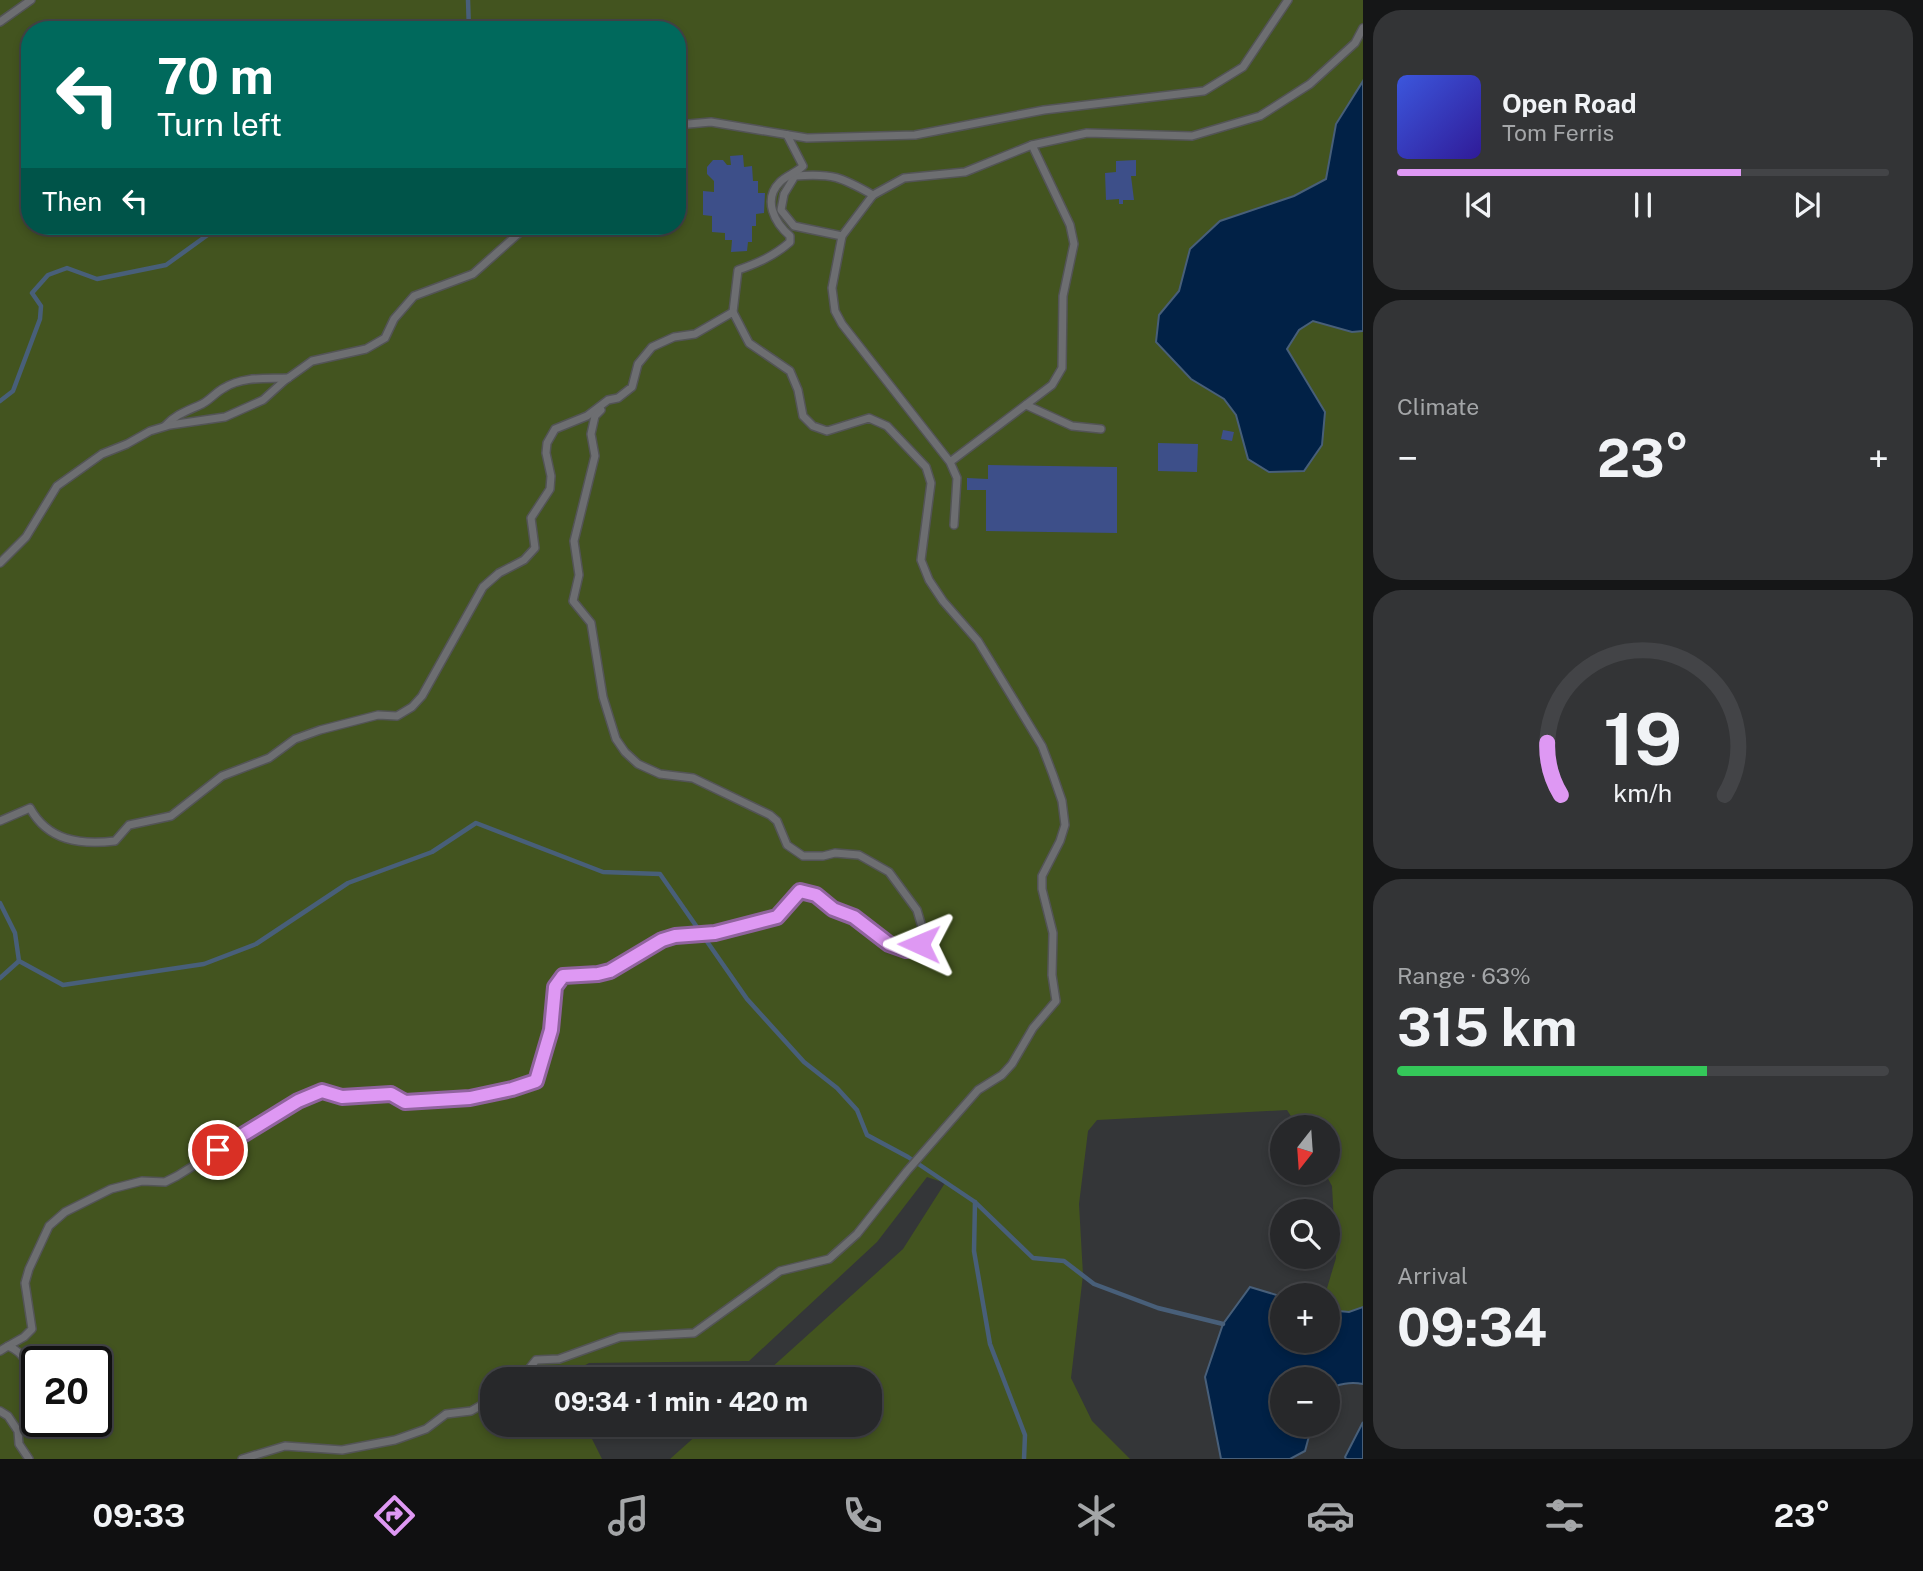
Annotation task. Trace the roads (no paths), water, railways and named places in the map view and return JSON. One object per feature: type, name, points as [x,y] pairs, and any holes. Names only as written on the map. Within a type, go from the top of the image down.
[{"type":"lane","points":[[0,22],[31,0]]},
{"type":"lane","points":[[686,124],[711,122],[786,135],[828,138],[915,135],[1044,110],[1204,91],[1243,67],[1288,0]]},
{"type":"lane","points":[[954,525],[957,478],[950,462],[842,324],[835,311],[832,288],[842,236],[873,195],[904,178],[965,172],[1032,145],[1087,133],[1192,135],[1260,116],[1310,85],[1354,43],[1363,28]]},
{"type":"lane","points":[[530,1367],[536,1360],[559,1359],[620,1337],[694,1333],[780,1270],[829,1259],[857,1234],[907,1171],[978,1090],[1002,1075],[1012,1064],[1033,1028],[1056,1000],[1052,975],[1053,933],[1042,889],[1042,876],[1060,842],[1065,825],[1062,800],[1042,746],[978,641],[943,601],[929,580],[921,560],[931,483],[926,467],[887,426],[869,418],[827,431],[813,426],[803,416],[798,390],[790,371],[749,343],[733,312],[738,270],[760,263],[778,253],[790,242],[790,236],[778,226],[771,206],[775,189],[781,181],[803,166],[786,135]]},
{"type":"lane","points":[[950,462],[1052,385],[1062,368],[1063,296],[1074,244],[1070,225],[1032,145]]},
{"type":"lane","points":[[842,236],[794,226],[781,210],[784,194],[795,176],[821,174],[841,177],[873,195]]},
{"type":"lane","points":[[0,564],[26,537],[57,486],[102,454],[150,431],[225,417],[263,400],[312,360],[366,349],[385,338],[394,320],[414,296],[473,274],[517,235]]},
{"type":"lane","points":[[0,821],[30,808],[45,829],[56,836],[91,844],[115,841],[129,825],[171,816],[222,776],[263,762],[295,739],[379,715],[397,716],[412,708],[422,696],[483,587],[499,573],[524,560],[534,548],[531,518],[550,489],[551,477],[546,453],[550,436],[555,429],[587,416],[632,387],[638,364],[652,346],[674,337],[695,334],[733,312]]},
{"type":"lane","points":[[164,427],[173,417],[201,404],[222,388],[234,383],[261,378],[288,378]]},
{"type":"lane","points":[[0,1351],[32,1329],[25,1283],[49,1226],[60,1215],[111,1189],[142,1181],[165,1182],[298,1101],[322,1091],[342,1097],[391,1094],[405,1102],[470,1098],[536,1081],[551,1030],[555,987],[563,976],[610,971],[662,940],[675,936],[715,933],[777,917],[800,891],[816,895],[833,909],[854,917],[889,944],[906,950],[919,944],[922,927],[917,910],[889,872],[859,855],[835,853],[803,856],[787,845],[777,821],[770,815],[693,778],[660,774],[638,764],[616,739],[603,697],[591,623],[573,601],[579,575],[574,541],[595,456],[591,434],[595,416],[608,400]]},
{"type":"lane","points":[[1026,405],[1072,426],[1101,429]]},
{"type":"lane","points":[[8,1346],[21,1353]]},
{"type":"lane","points":[[242,1459],[285,1446],[342,1450],[395,1440],[426,1429],[446,1414],[471,1411],[480,1406]]},
{"type":"lane","points":[[0,1411],[8,1416],[18,1431],[19,1444],[29,1459]]},
{"type":"water","points":[[1363,81],[1363,331],[1352,332],[1313,321],[1299,330],[1287,349],[1325,412],[1322,445],[1304,471],[1269,472],[1248,459],[1236,415],[1224,399],[1191,379],[1156,342],[1159,315],[1179,291],[1190,249],[1220,221],[1294,196],[1326,179],[1336,124]]},
{"type":"water","points":[[1250,1287],[1270,1293],[1270,1353],[1340,1353],[1340,1311],[1349,1312],[1363,1307],[1363,1384],[1340,1385],[1340,1367],[1270,1367],[1270,1437],[1309,1437],[1305,1451],[1290,1459],[1221,1459],[1205,1377],[1223,1324]]},
{"type":"water","points":[[1363,1422],[1363,1459],[1346,1459],[1345,1457]]},
{"type":"waterway","points":[[468,0],[469,21]]},
{"type":"waterway","points":[[0,401],[13,391],[40,319],[41,306],[32,293],[48,275],[67,268],[97,279],[166,265],[208,235]]},
{"type":"waterway","points":[[19,961],[63,985],[204,964],[256,944],[348,883],[432,852],[476,823],[603,872],[660,874],[747,999],[804,1062],[837,1088],[857,1110],[867,1135],[908,1157],[975,1202],[1033,1258],[1064,1261],[1094,1284],[1158,1308],[1223,1324]]},
{"type":"waterway","points":[[0,903],[15,933],[19,961]]},
{"type":"waterway","points":[[0,978],[19,961]]},
{"type":"waterway","points":[[975,1202],[974,1251],[990,1344],[1025,1435],[1024,1459]]}]
